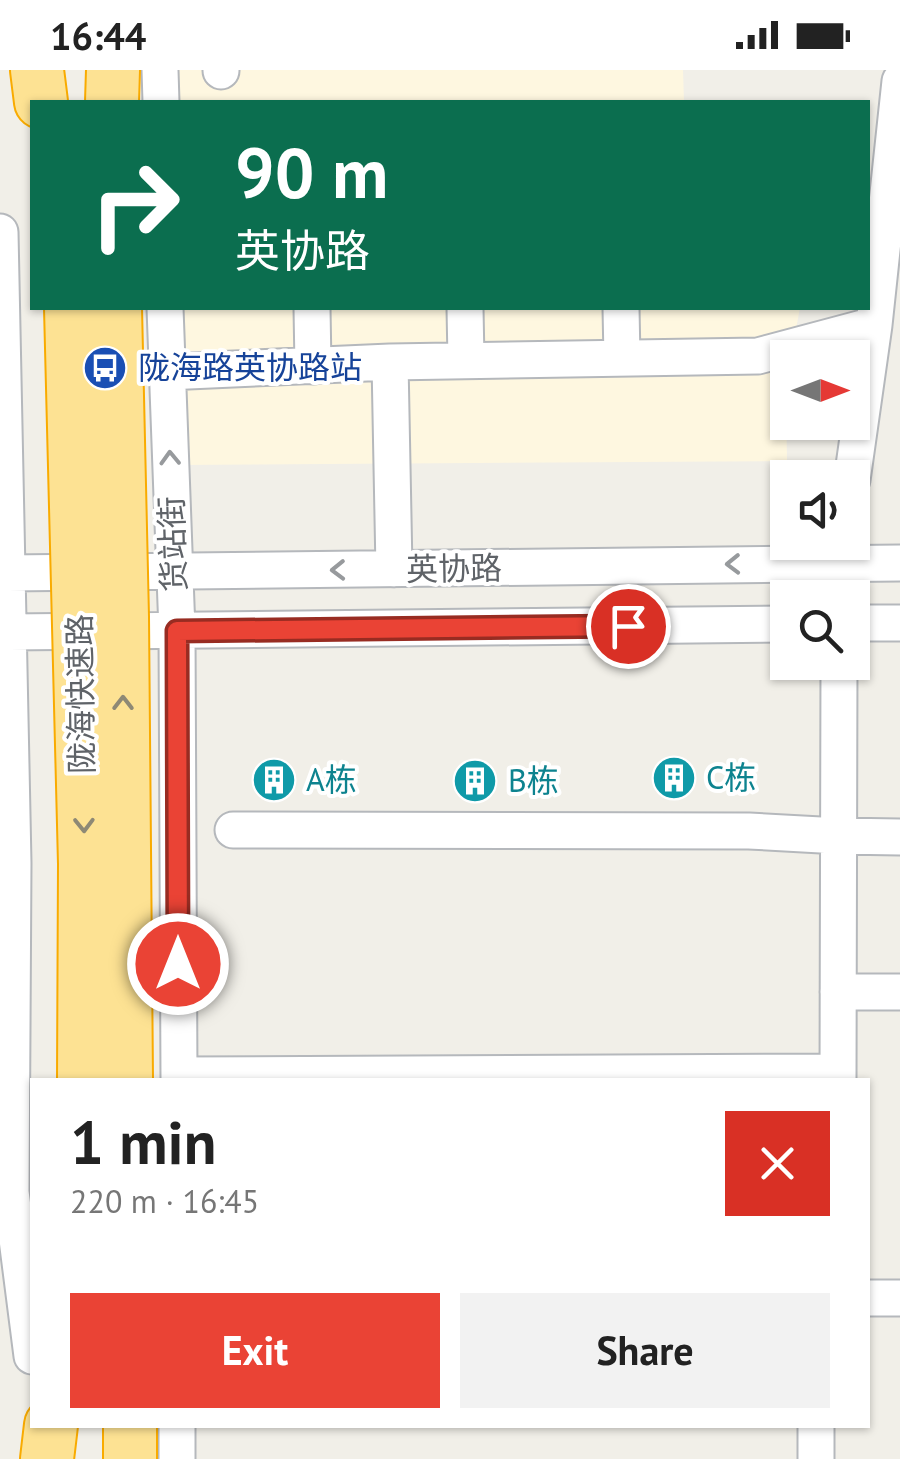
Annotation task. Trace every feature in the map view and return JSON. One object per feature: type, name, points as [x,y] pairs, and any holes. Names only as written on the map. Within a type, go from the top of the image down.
[{"type":"highway","points":[[37,70],[41,100]]},
{"type":"highway","points":[[62,70],[64,100]]},
{"type":"highway","points":[[111,70],[111,100]]},
{"type":"highway","name":"陇海快速路","points":[[115,310],[126,1078]]},
{"type":"highway","name":"陇海快速路","points":[[70,319],[85,864],[84,1078]]},
{"type":"highway","points":[[46,1459],[51,1428]]},
{"type":"highway","points":[[83,1428],[83,1459]]},
{"type":"highway","points":[[130,1428],[130,1459]]},
{"type":"street","points":[[160,70],[161,100]]},
{"type":"street","points":[[855,460],[874,325],[900,82]]},
{"type":"street","points":[[0,232],[13,864],[11,1192],[30,1340]]},
{"type":"street","name":"货站街","points":[[165,310],[177,631],[179,1078]]},
{"type":"street","points":[[312,310],[313,366]]},
{"type":"street","points":[[465,310],[466,360]]},
{"type":"street","points":[[621,310],[622,358]]},
{"type":"street","points":[[166,372],[390,362],[758,356],[874,325]]},
{"type":"street","points":[[390,362],[394,570]]},
{"type":"street","name":"英协路","points":[[8,573],[394,570],[770,556]]},
{"type":"street","name":"英协路","points":[[870,558],[900,563]]},
{"type":"street","points":[[870,623],[900,623]]},
{"type":"street","name":"英协路","points":[[9,632],[770,624]]},
{"type":"street","points":[[179,1078],[838,1076],[839,680]]},
{"type":"street","points":[[233,830],[729,831],[900,837]]},
{"type":"street","points":[[838,992],[900,992]]},
{"type":"street","points":[[870,1298],[900,1298]]},
{"type":"street","points":[[42,1428],[46,1459]]},
{"type":"street","points":[[176,1428],[177,1459]]},
{"type":"street","points":[[816,1428],[816,1459]]},
{"type":"shaded area","points":[[162,70],[683,70],[684,100],[163,100]]},
{"type":"shaded area","points":[[169,310],[800,310],[796,329],[785,329],[785,340],[770,340],[770,440],[787,440],[787,460],[173,465]]},
{"type":"place","name":"陇海路英协路站","points":[[105,368]]},
{"type":"place","name":"C栋","points":[[674,778]]},
{"type":"place","name":"A栋","points":[[274,780]]},
{"type":"place","name":"B栋","points":[[475,781]]},
{"type":"route","points":[[178,964],[177,631],[628,626]]}]
